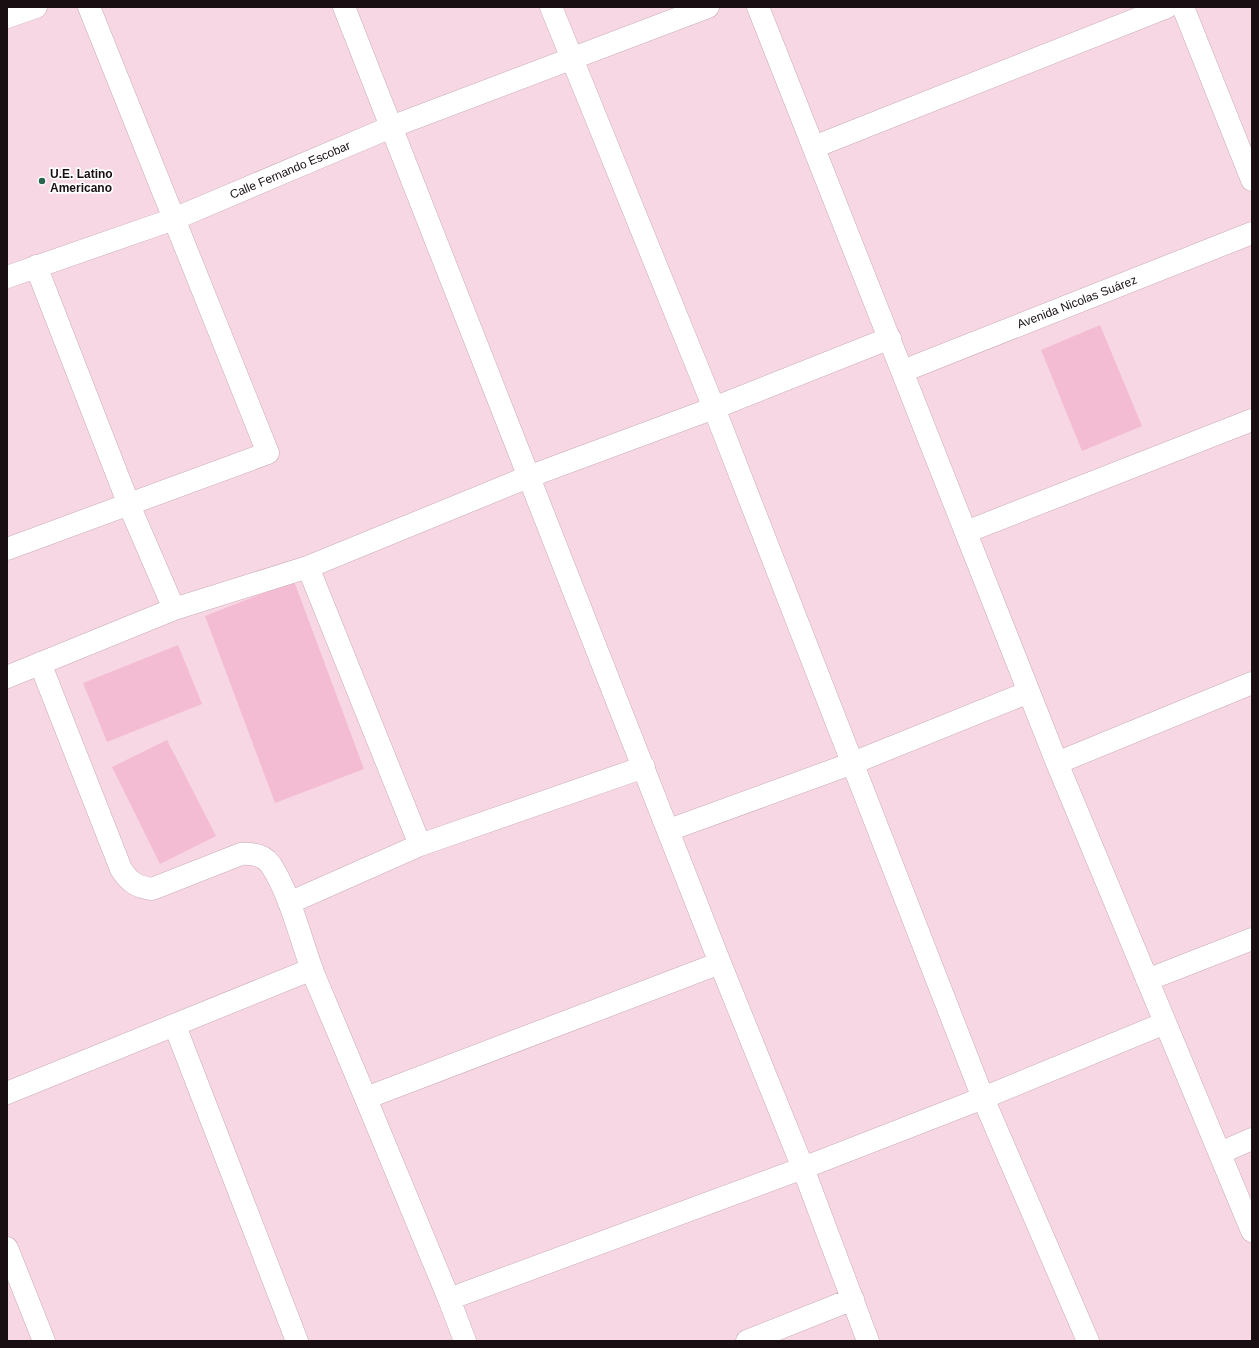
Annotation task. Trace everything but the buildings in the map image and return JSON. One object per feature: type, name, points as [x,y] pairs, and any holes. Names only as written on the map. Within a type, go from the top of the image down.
[{"type":"street","points":[[7,17],[36,7]]},
{"type":"street","points":[[7,550],[268,453],[89,7]]},
{"type":"street","points":[[344,7],[528,477],[669,830],[720,963],[803,1168],[868,1341]]},
{"type":"street","points":[[551,7],[570,59],[714,408],[983,1098],[1088,1341]]},
{"type":"street","name":"Calle Fernando Escobar","points":[[7,276],[174,219],[391,127],[708,7]]},
{"type":"street","points":[[758,7],[1057,763],[1252,1231]]},
{"type":"street","points":[[814,147],[1167,7]]},
{"type":"street","points":[[1183,7],[1251,173]]},
{"type":"street","name":"Avenida Nicolas Suárez","points":[[903,371],[1252,233]]},
{"type":"street","points":[[36,266],[129,505],[174,609]]},
{"type":"street","points":[[7,677],[174,609],[308,567],[528,477],[714,408],[890,338]]},
{"type":"street","points":[[966,532],[1252,420]]},
{"type":"street","points":[[308,567],[420,845]]},
{"type":"street","points":[[40,663],[121,869],[126,877],[138,886],[152,889],[241,854],[251,853],[260,856],[270,865],[289,903],[312,969],[465,1341]]},
{"type":"street","points":[[1057,763],[1252,684]]},
{"type":"street","points":[[669,830],[853,763],[1029,692]]},
{"type":"street","points":[[289,903],[420,845],[644,767]]},
{"type":"street","points":[[1147,980],[1252,939]]},
{"type":"street","points":[[366,1098],[720,963]]},
{"type":"street","points":[[7,1093],[175,1026],[312,969]]},
{"type":"street","points":[[449,1299],[803,1168],[983,1098],[1165,1023]]},
{"type":"street","points":[[175,1026],[297,1341]]},
{"type":"street","points":[[1220,1153],[1252,1139]]},
{"type":"street","points":[[7,1248],[44,1341]]},
{"type":"street","points":[[747,1341],[853,1300]]},
{"type":"shaded area","points":[[1100,325],[1142,426],[1082,451],[1041,350]]},
{"type":"shaded area","points":[[294,581],[364,769],[275,803],[205,616]]},
{"type":"shaded area","points":[[178,645],[202,704],[107,742],[83,683]]},
{"type":"shaded area","points":[[167,740],[216,836],[160,864],[112,767]]},
{"type":"place","name":"U.E. Latino Americano","points":[[42,181]]}]
